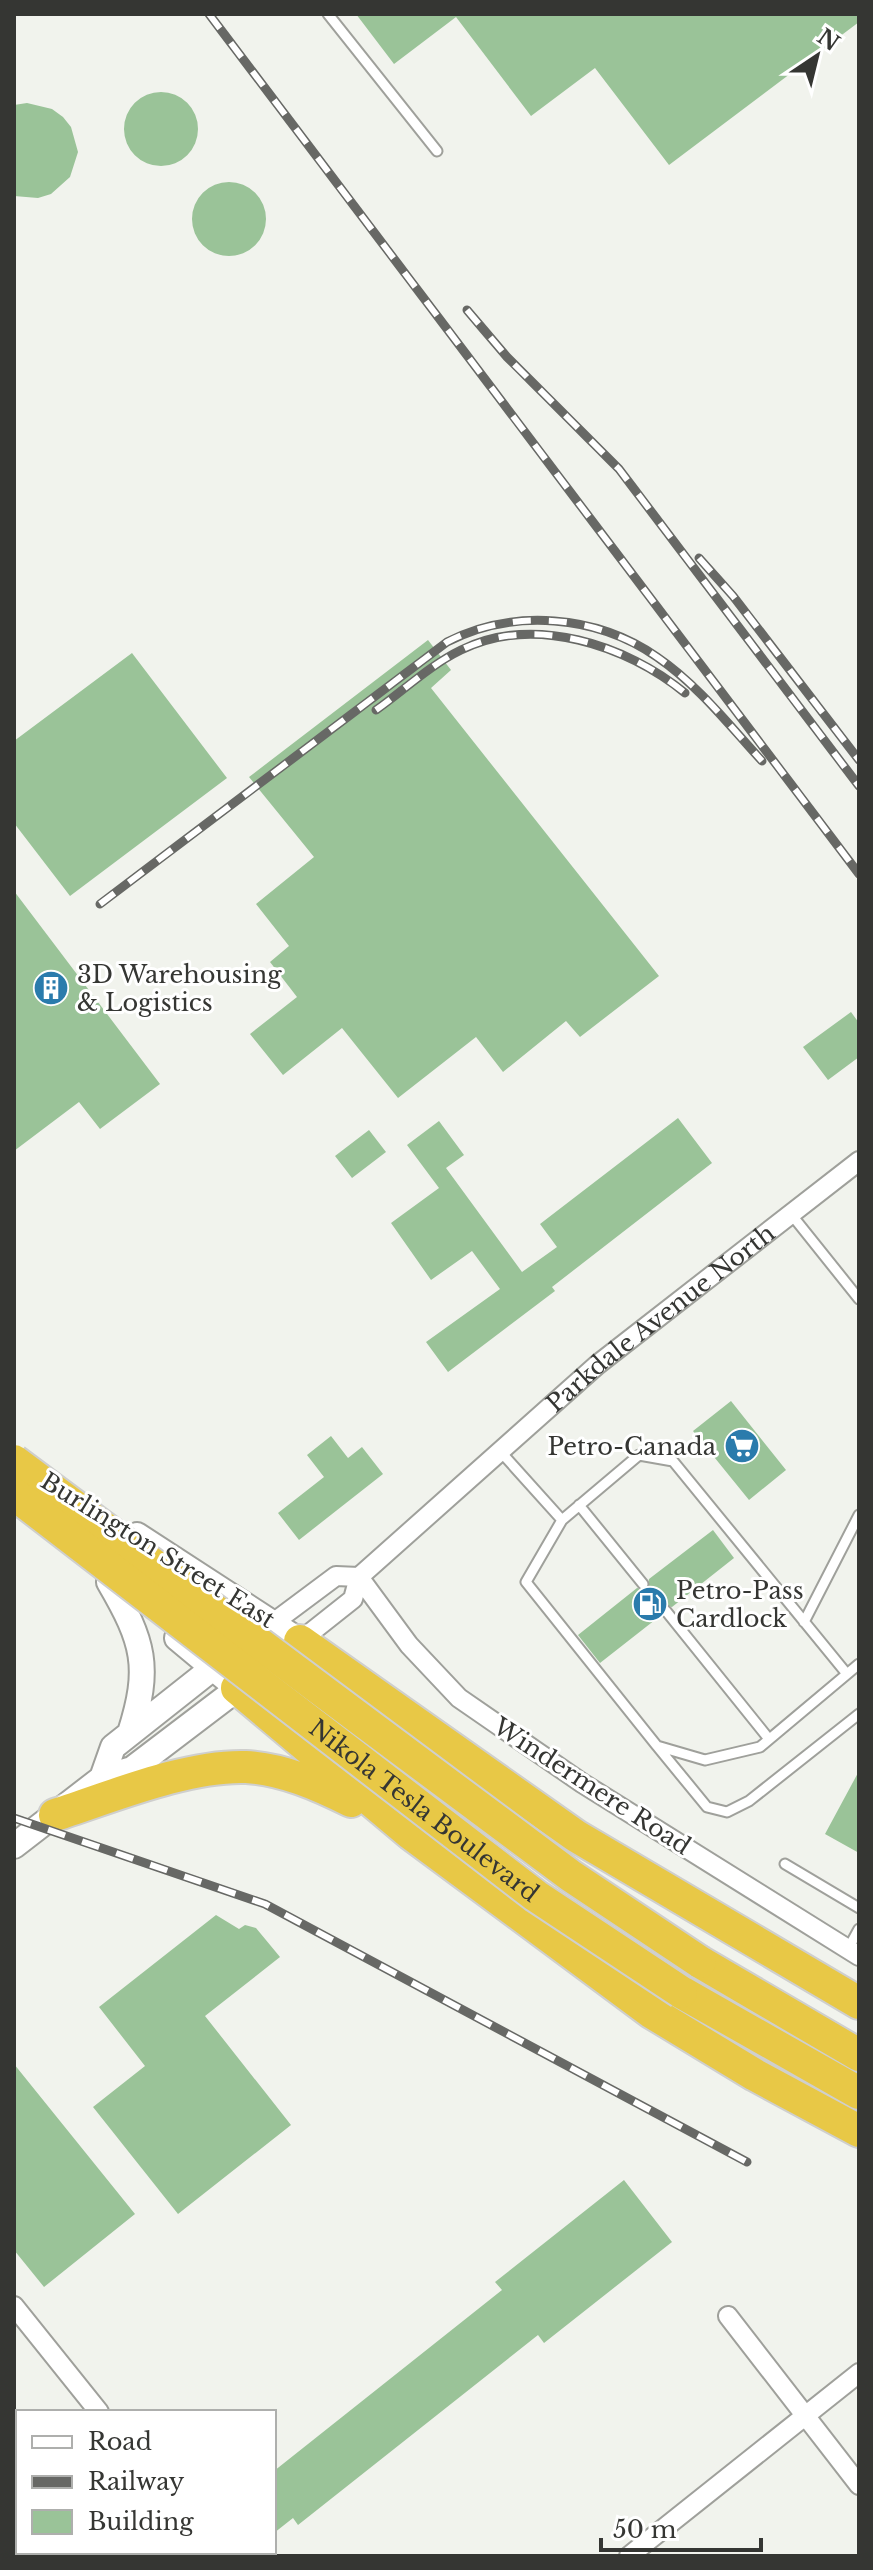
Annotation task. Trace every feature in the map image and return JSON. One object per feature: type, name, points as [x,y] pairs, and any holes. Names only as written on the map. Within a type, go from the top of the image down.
[{"type":"highway","name":"Nikola Tesla Boulevard","points":[[14,1462],[571,1876],[700,1962],[859,2055]]},
{"type":"highway","name":"Nikola Tesla Boulevard","points":[[17,1500],[536,1896],[681,1992],[859,2093]]},
{"type":"highway","points":[[300,1641],[576,1836],[859,2003]]},
{"type":"highway","points":[[212,1667],[237,1662],[268,1665],[429,1735]]},
{"type":"highway","points":[[237,1688],[411,1834],[651,2012],[755,2075],[859,2131]]},
{"type":"highway","points":[[55,1815],[139,1787],[245,1767],[289,1774],[348,1799],[411,1834]]},
{"type":"main road","name":"Burlington Street East","points":[[14,1462],[45,1476],[300,1641]]},
{"type":"main road","name":"Burlington Street East","points":[[17,1500],[109,1582],[237,1688]]},
{"type":"main road","points":[[17,1500],[242,1646],[277,1649],[300,1641]]},
{"type":"main road","points":[[109,1582],[141,1646],[142,1696],[130,1733]]},
{"type":"main road","name":"Parkdale Avenue North","points":[[102,1778],[113,1747],[212,1667],[273,1623]]},
{"type":"main road","name":"Parkdale Avenue North","points":[[14,1846],[102,1778],[132,1769],[300,1641]]},
{"type":"street","name":"Parkdale Avenue North","points":[[300,1641],[353,1599],[359,1577],[597,1365],[859,1161]]},
{"type":"street","name":"Parkdale Avenue North","points":[[273,1623],[336,1576],[359,1577]]},
{"type":"street","name":"Windermere Road","points":[[359,1577],[409,1645],[459,1698],[582,1783],[853,1952]]},
{"type":"street","points":[[14,2306],[97,2410]]},
{"type":"street","points":[[728,2316],[859,2485]]},
{"type":"street","points":[[629,2556],[859,2373]]},
{"type":"lane","points":[[328,14],[437,151]]},
{"type":"lane","points":[[791,1214],[859,1299]]},
{"type":"lane","points":[[500,1451],[562,1520]]},
{"type":"lane","points":[[847,1674],[673,1461],[639,1455],[562,1520],[526,1582],[707,1807],[727,1812],[749,1801],[859,1714]]},
{"type":"lane","points":[[579,1505],[643,1584]]},
{"type":"lane","points":[[804,1622],[859,1515]]},
{"type":"lane","points":[[666,1611],[769,1739]]},
{"type":"lane","points":[[657,1746],[705,1760],[760,1747],[859,1664]]},
{"type":"lane","points":[[785,1864],[859,1908]]},
{"type":"lane","points":[[853,1952],[859,1929]]},
{"type":"building","points":[[356,14],[859,14],[859,22],[669,165],[595,68],[531,116],[456,17],[394,64]]},
{"type":"building","points":[[161,92],[182,98],[192,108],[198,129],[192,150],[182,160],[161,166],[140,160],[130,150],[124,129],[130,108],[140,98]]},
{"type":"building","points":[[27,103],[52,109],[63,117],[71,127],[78,152],[70,177],[51,194],[38,198],[14,196],[14,105]]},
{"type":"building","points":[[229,182],[250,188],[260,198],[266,219],[260,240],[250,250],[229,256],[208,250],[198,240],[192,219],[198,198],[208,188]]},
{"type":"building","points":[[428,640],[451,670],[431,688],[659,976],[580,1037],[566,1021],[503,1072],[476,1037],[398,1098],[342,1028],[283,1075],[250,1034],[297,997],[270,962],[289,946],[256,904],[314,857],[249,777]]},
{"type":"building","points":[[132,653],[227,778],[70,896],[14,823],[14,741]]},
{"type":"building","name":"3D Warehousing & Logistics","points":[[14,891],[160,1084],[100,1129],[79,1102],[14,1151]]},
{"type":"building","points":[[851,1012],[859,1023],[859,1057],[828,1080],[803,1047]]},
{"type":"building","points":[[678,1118],[712,1163],[552,1287],[555,1291],[448,1372],[426,1342],[500,1289],[472,1251],[431,1280],[391,1223],[439,1188],[407,1145],[439,1121],[464,1155],[446,1168],[522,1272],[557,1247],[540,1224]]},
{"type":"building","points":[[369,1130],[386,1152],[352,1178],[335,1156]]},
{"type":"building","points":[[731,1401],[786,1470],[749,1500],[693,1431]]},
{"type":"building","points":[[331,1436],[348,1458],[362,1447],[383,1474],[299,1540],[278,1513],[324,1477],[307,1455]]},
{"type":"building","points":[[713,1530],[734,1558],[672,1607],[662,1605],[660,1616],[600,1663],[578,1635],[637,1588],[647,1590],[649,1579]]},
{"type":"building","points":[[859,1771],[859,1853],[825,1834]]},
{"type":"building","points":[[216,1915],[239,1929],[245,1925],[256,1928],[280,1957],[205,2016],[291,2125],[178,2214],[93,2107],[145,2066],[99,2007]]},
{"type":"building","points":[[14,2064],[135,2214],[44,2287],[14,2250]]},
{"type":"building","points":[[624,2180],[672,2242],[544,2343],[538,2335],[298,2525],[293,2518],[276,2531],[276,2469],[502,2290],[495,2282]]},
{"type":"railway","points":[[209,14],[859,874]]},
{"type":"railway","points":[[467,310],[507,357],[619,469],[859,786]]},
{"type":"railway","points":[[699,558],[733,596],[859,760]]},
{"type":"railway","points":[[100,904],[447,642],[499,624],[554,621],[608,632],[633,643],[686,680],[762,761]]},
{"type":"railway","points":[[376,710],[461,650],[489,640],[518,635],[548,635],[608,649],[636,661],[685,693]]},
{"type":"railway","points":[[14,1818],[265,1904],[747,2162]]},
{"type":"place","name":"3D Warehousing & Logistics","points":[[51,988]]},
{"type":"place","name":"Petro-Canada","points":[[742,1446]]},
{"type":"place","name":"Petro-Pass Cardlock","points":[[650,1604]]}]
